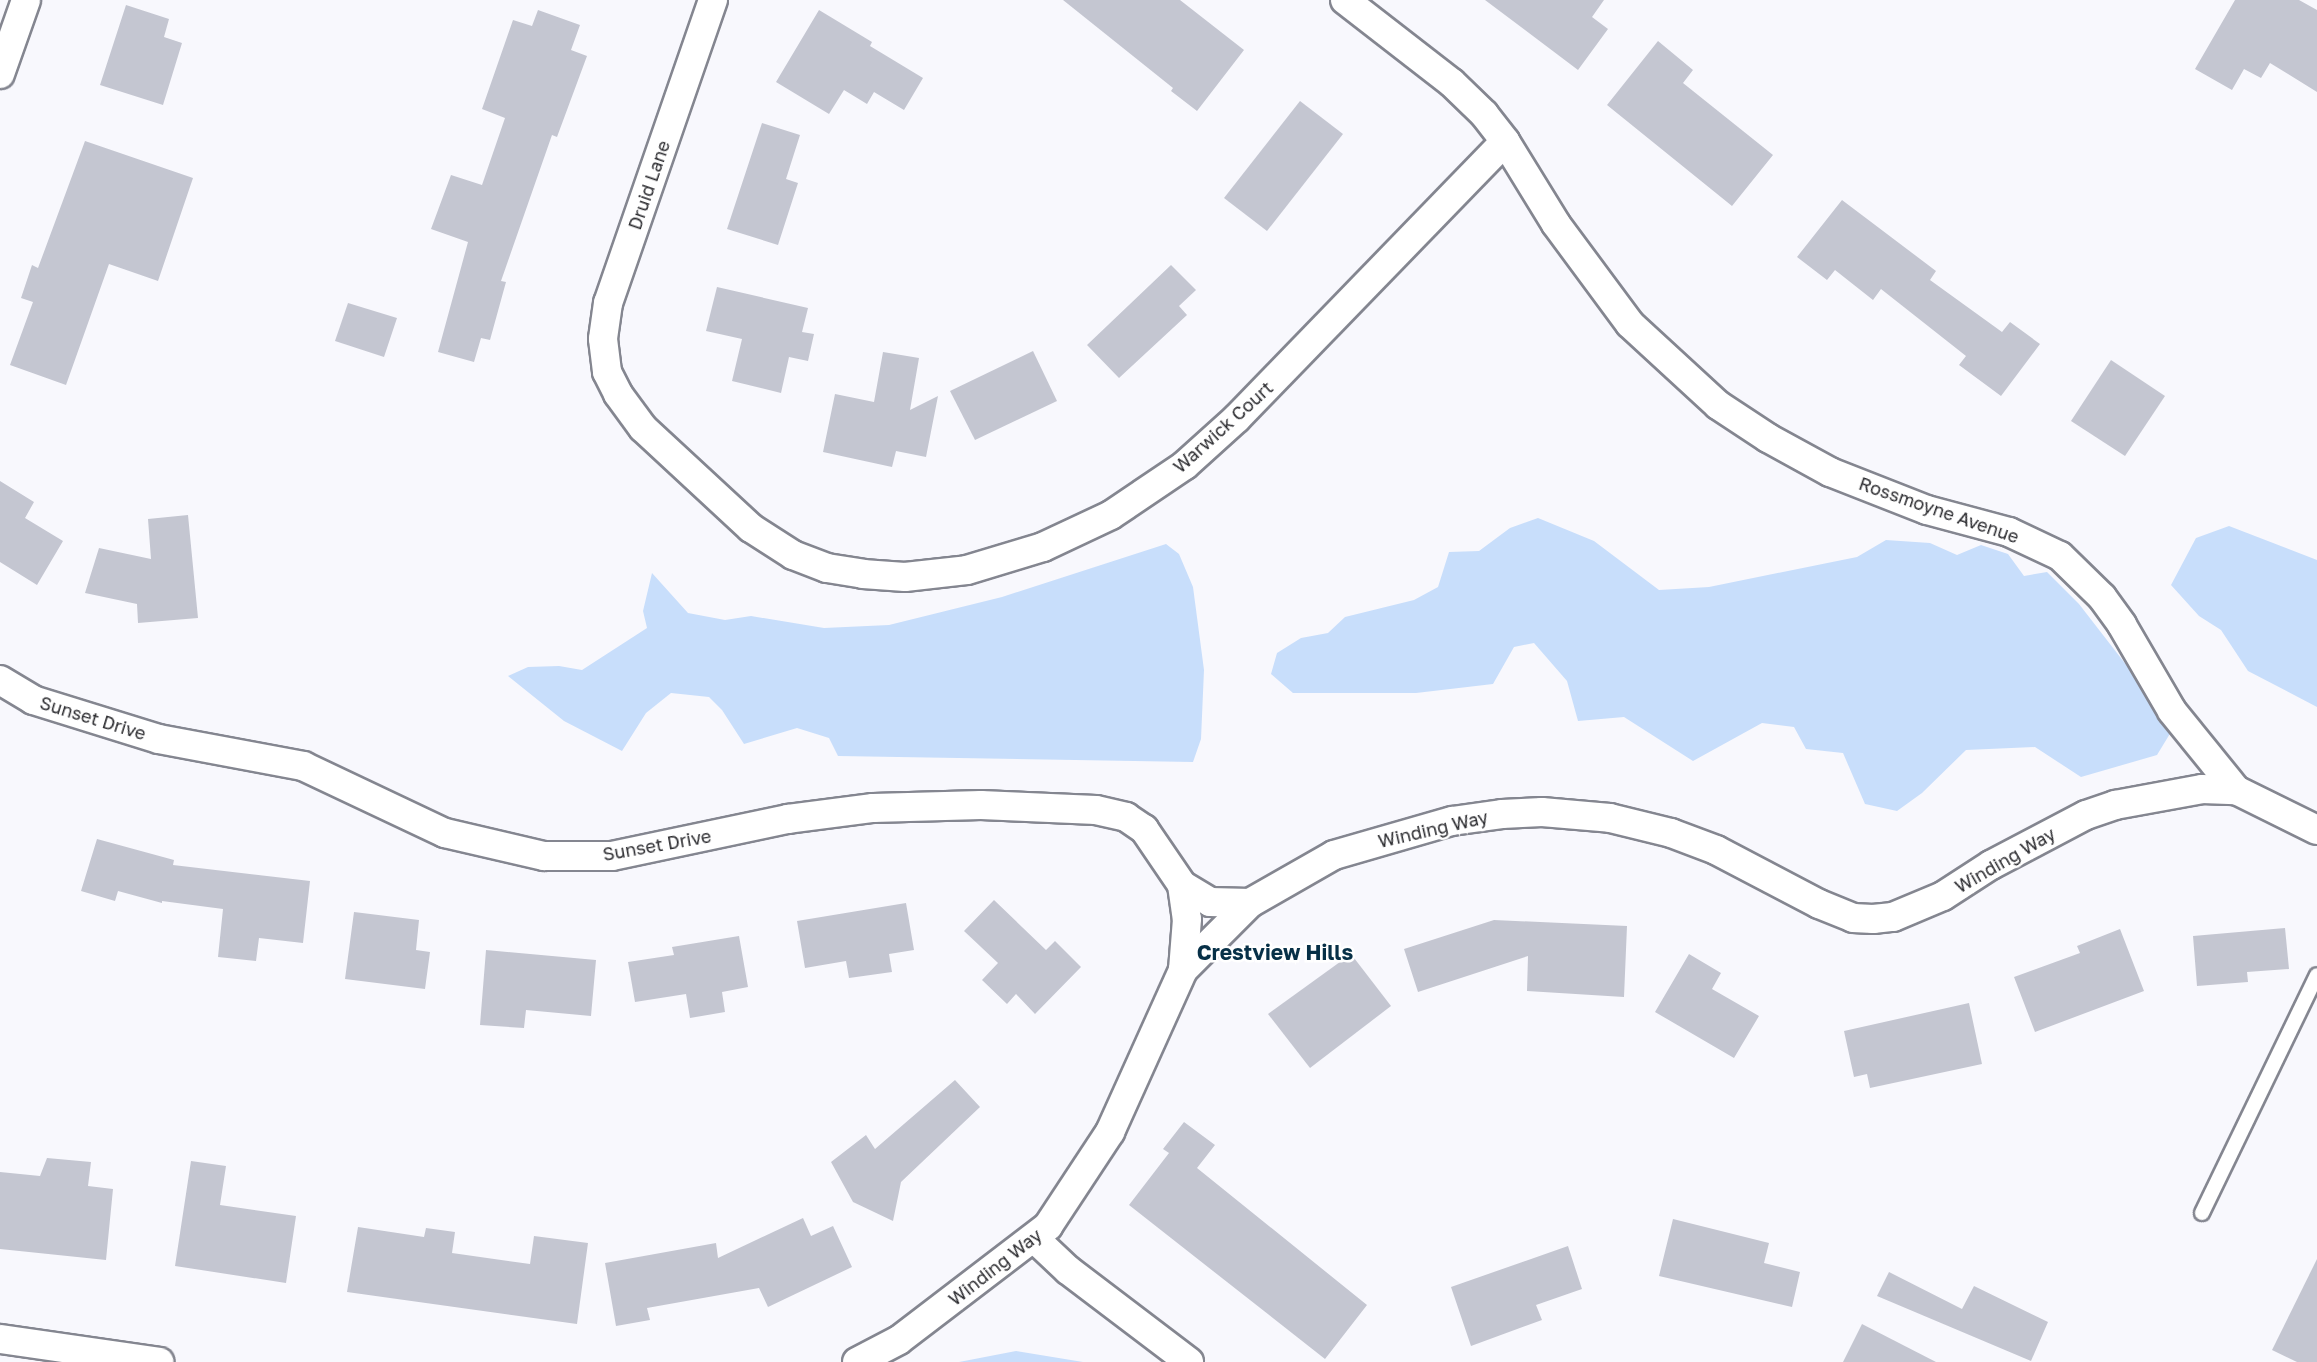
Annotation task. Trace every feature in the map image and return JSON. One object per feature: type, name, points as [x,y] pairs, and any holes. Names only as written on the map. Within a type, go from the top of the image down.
[{"type":"street","points":[[0,74],[26,0]]},
{"type":"street","name":"Druid Lane","points":[[607,372],[603,339],[608,303],[713,0]]},
{"type":"street","name":"Rossmoyne Avenue","points":[[1345,0],[1452,83],[1484,114],[1505,141],[1556,224],[1630,324],[1718,405],[1768,438],[1830,472],[1927,510],[2009,532],[2060,556],[2102,597],[2122,625],[2172,711],[2236,790]]},
{"type":"street","name":"Warwick Court","points":[[607,372],[618,394],[643,428],[751,528],[793,555],[827,568],[863,574],[905,577],[967,570],[1043,547],[1111,515],[1185,465],[1237,418],[1505,141]]},
{"type":"street","name":"Sunset Drive","points":[[0,680],[33,700],[159,739],[303,766],[444,833],[544,856],[612,856],[788,820],[873,808],[981,804],[1096,810],[1126,817],[1144,829],[1182,885],[1210,902],[1250,903]]},
{"type":"street","name":"Winding Way","points":[[857,1362],[899,1340],[1048,1226],[1110,1132],[1183,970],[1250,903],[1334,855],[1384,838],[1452,821],[1502,814],[1542,813],[1610,818],[1671,832],[1716,850],[1819,904],[1853,918],[1872,919],[1893,917],[1943,897],[1991,864],[2086,815],[2115,805],[2202,789],[2236,790],[2317,830]]},
{"type":"street","name":"Sunset Drive","points":[[1182,885],[1187,919],[1183,970]]},
{"type":"street","points":[[1034,1238],[1068,1270],[1189,1362]]},
{"type":"street","points":[[0,1339],[159,1362]]},
{"type":"lane","points":[[2202,1213],[2317,975]]},
{"type":"water","points":[[1538,518],[1594,541],[1659,590],[1709,587],[1857,557],[1886,540],[1930,543],[1957,555],[1981,545],[2008,554],[2024,576],[2047,572],[2079,604],[2134,675],[2171,732],[2157,755],[2081,777],[2035,747],[1966,750],[1922,793],[1897,811],[1865,804],[1843,753],[1806,749],[1794,727],[1762,723],[1693,761],[1624,717],[1578,721],[1567,681],[1534,643],[1514,647],[1493,684],[1416,693],[1293,693],[1271,674],[1277,653],[1301,638],[1328,633],[1345,617],[1414,600],[1438,587],[1449,552],[1479,551],[1510,528]]},
{"type":"water","points":[[2229,526],[2317,560],[2317,707],[2248,671],[2221,630],[2199,616],[2171,585],[2196,538]]},
{"type":"water","points":[[1166,544],[1179,554],[1193,587],[1204,670],[1201,739],[1193,762],[838,756],[829,738],[797,728],[744,744],[722,710],[709,697],[671,693],[646,713],[622,751],[564,721],[508,676],[528,667],[559,666],[582,670],[647,628],[643,611],[652,573],[688,613],[725,620],[751,616],[824,628],[889,625],[1002,597]]},
{"type":"water","points":[[1016,1351],[1083,1362],[959,1362]]},
{"type":"building","points":[[1063,0],[1180,0],[1244,50],[1197,111],[1171,91],[1173,88]]},
{"type":"building","points":[[1485,0],[1604,0],[1592,17],[1608,29],[1578,70]]},
{"type":"building","points":[[2235,0],[2299,0],[2317,10],[2317,92],[2270,63],[2261,78],[2244,69],[2232,90],[2195,69]]},
{"type":"building","points":[[126,5],[169,19],[164,37],[182,43],[163,105],[100,85]]},
{"type":"building","points":[[538,10],[580,25],[571,50],[587,56],[557,137],[552,135],[501,281],[506,282],[490,340],[481,338],[474,362],[438,352],[468,242],[431,229],[451,175],[482,185],[505,118],[482,109],[513,20],[532,26]]},
{"type":"building","points":[[819,10],[872,42],[870,46],[923,78],[904,110],[874,92],[867,104],[844,90],[829,114],[776,82]]},
{"type":"building","points":[[1658,41],[1693,70],[1683,83],[1773,155],[1732,206],[1607,105]]},
{"type":"building","points":[[1300,101],[1343,134],[1267,231],[1224,198]]},
{"type":"building","points":[[762,123],[800,135],[786,179],[798,183],[778,245],[727,229]]},
{"type":"building","points":[[85,141],[193,178],[158,281],[109,264],[66,385],[10,365],[33,302],[21,298],[32,265],[38,268]]},
{"type":"building","points":[[1842,200],[1936,271],[1930,280],[2002,332],[2010,322],[2040,344],[2001,396],[1959,365],[1966,356],[1881,289],[1873,300],[1835,270],[1827,280],[1797,257]]},
{"type":"building","points":[[1171,265],[1196,290],[1179,306],[1187,315],[1119,378],[1087,345]]},
{"type":"building","points":[[717,287],[808,308],[802,332],[814,334],[808,361],[789,357],[781,393],[732,381],[742,339],[706,331]]},
{"type":"building","points":[[348,303],[397,318],[384,357],[335,341]]},
{"type":"building","points":[[1033,351],[1057,401],[975,440],[950,391]]},
{"type":"building","points":[[883,352],[919,358],[910,410],[938,396],[926,457],[896,451],[892,467],[823,452],[835,394],[874,402]]},
{"type":"building","points":[[2111,360],[2165,396],[2125,456],[2071,421]]},
{"type":"building","points":[[0,481],[34,502],[25,518],[63,541],[37,585],[0,562]]},
{"type":"building","points":[[188,515],[198,618],[138,623],[137,604],[85,593],[99,548],[151,559],[148,519]]},
{"type":"building","points":[[97,839],[174,860],[173,865],[310,881],[303,943],[259,938],[256,961],[218,957],[223,909],[162,903],[118,891],[115,901],[81,891]]},
{"type":"building","points":[[994,900],[1046,950],[1055,941],[1081,967],[1035,1014],[1016,994],[1007,1004],[982,980],[998,963],[964,931]]},
{"type":"building","points":[[906,903],[914,950],[889,954],[892,972],[849,978],[846,961],[805,968],[797,921]]},
{"type":"building","points":[[354,912],[419,920],[416,950],[430,952],[425,989],[345,979]]},
{"type":"building","points":[[1494,920],[1627,926],[1624,997],[1527,991],[1528,956],[1418,992],[1404,949]]},
{"type":"building","points":[[2285,928],[2289,969],[2247,972],[2248,982],[2197,986],[2193,936]]},
{"type":"building","points":[[2120,929],[2144,991],[2035,1032],[2014,977],[2080,953],[2077,946]]},
{"type":"building","points":[[739,936],[748,987],[722,992],[725,1012],[690,1018],[686,994],[635,1002],[628,962],[674,955],[672,947]]},
{"type":"building","points":[[486,950],[596,960],[591,1016],[526,1010],[524,1028],[480,1025]]},
{"type":"building","points":[[1351,954],[1391,1006],[1310,1068],[1268,1014]]},
{"type":"building","points":[[1689,954],[1721,973],[1712,989],[1759,1016],[1734,1058],[1655,1012]]},
{"type":"building","points":[[1969,1003],[1982,1064],[1870,1088],[1867,1074],[1854,1077],[1844,1031]]},
{"type":"building","points":[[955,1080],[980,1107],[901,1182],[893,1221],[853,1202],[831,1162],[866,1135],[875,1149]]},
{"type":"building","points":[[1184,1122],[1215,1145],[1197,1168],[1367,1305],[1325,1359],[1129,1205],[1169,1153],[1163,1149]]},
{"type":"building","points":[[47,1158],[91,1162],[88,1186],[113,1189],[106,1260],[0,1249],[0,1172],[40,1176]]},
{"type":"building","points":[[191,1161],[226,1166],[220,1205],[296,1216],[286,1283],[175,1266]]},
{"type":"building","points":[[803,1218],[811,1236],[833,1226],[852,1267],[768,1307],[759,1288],[647,1308],[650,1320],[616,1326],[605,1263],[716,1243],[718,1258]]},
{"type":"building","points":[[1673,1219],[1769,1243],[1764,1263],[1800,1272],[1792,1307],[1659,1276]]},
{"type":"building","points":[[358,1227],[424,1237],[426,1228],[455,1232],[452,1253],[530,1264],[534,1236],[588,1243],[577,1324],[347,1292]]},
{"type":"building","points":[[1568,1246],[1582,1289],[1536,1305],[1542,1320],[1471,1346],[1451,1287]]},
{"type":"building","points":[[2317,1259],[2317,1362],[2297,1362],[2272,1350]]},
{"type":"building","points":[[1889,1272],[1962,1309],[1974,1286],[2048,1322],[2031,1361],[1877,1296]]},
{"type":"building","points":[[1862,1324],[1936,1362],[1843,1362]]},
{"type":"district","name":"Crestview Hills","points":[[1275,952]]}]
